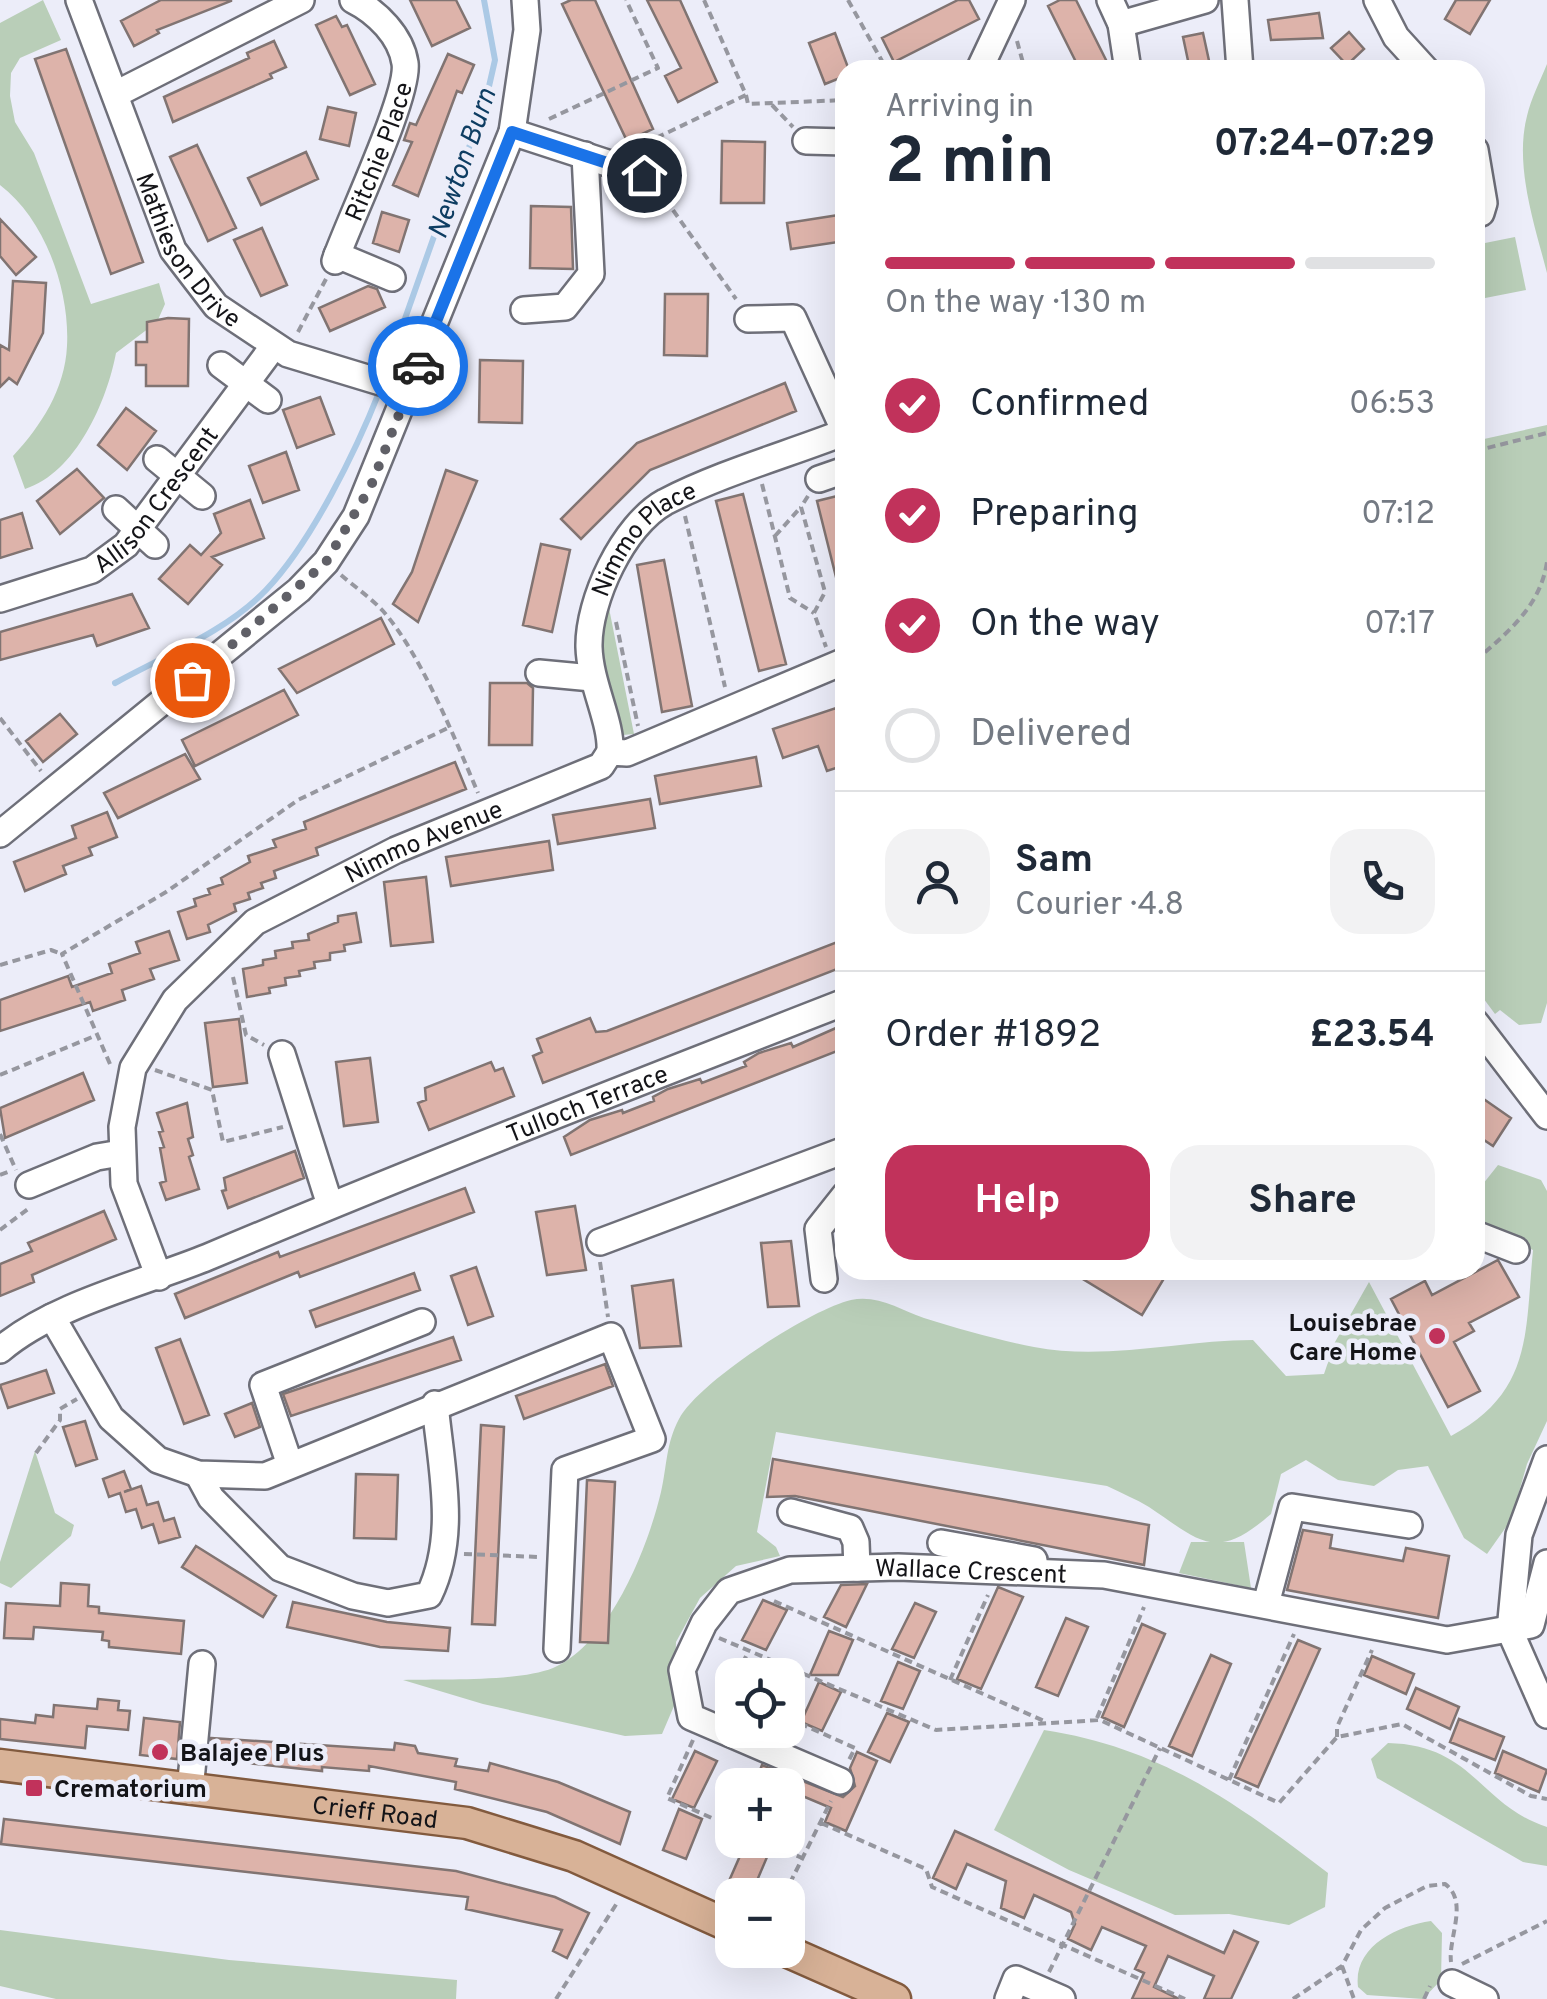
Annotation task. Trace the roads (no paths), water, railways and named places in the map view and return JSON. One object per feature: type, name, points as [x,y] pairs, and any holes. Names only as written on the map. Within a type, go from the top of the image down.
[{"type":"main road","name":"Crieff Road","points":[[0,1765],[467,1823],[545,1846],[715,1920]]},
{"type":"main road","points":[[805,1959],[895,1999]]},
{"type":"street","name":"Mathieson Drive","points":[[79,0],[174,250],[216,306],[280,350],[403,389]]},
{"type":"street","points":[[116,94],[300,0]]},
{"type":"street","name":"Ritchie Place","points":[[353,0],[399,38],[406,68],[383,142],[336,258],[392,278]]},
{"type":"street","points":[[0,834],[265,619],[326,562],[356,516],[403,389],[513,123],[527,30],[526,0]]},
{"type":"street","points":[[984,60],[1012,0]]},
{"type":"street","points":[[1110,0],[1122,24],[1127,60]]},
{"type":"street","points":[[1235,0],[1239,60]]},
{"type":"street","points":[[1377,0],[1396,37],[1415,60]]},
{"type":"street","points":[[1122,24],[1189,2]]},
{"type":"street","points":[[513,123],[644,175]]},
{"type":"street","points":[[806,142],[835,142]]},
{"type":"street","points":[[524,310],[565,307],[591,274],[596,159]]},
{"type":"street","points":[[748,319],[792,318],[835,410]]},
{"type":"street","name":"Allison Crescent","points":[[0,599],[102,578],[107,563],[146,537],[178,475],[247,384],[280,350]]},
{"type":"street","points":[[220,365],[268,400]]},
{"type":"street","points":[[217,422],[238,440]]},
{"type":"street","name":"Nimmo Place","points":[[610,752],[611,737],[592,678],[589,644],[598,590],[618,552],[662,504],[835,436]]},
{"type":"street","points":[[157,459],[202,496]]},
{"type":"street","points":[[819,479],[835,473]]},
{"type":"street","points":[[116,509],[146,537]]},
{"type":"street","name":"Nimmo Avenue","points":[[159,1278],[134,1219],[121,1153],[136,1063],[175,1000],[255,922],[396,850],[600,766],[610,752],[627,753],[835,670]]},
{"type":"street","points":[[539,673],[592,678]]},
{"type":"street","name":"Tulloch Terrace","points":[[0,1350],[52,1317],[159,1278],[330,1205],[835,1006]]},
{"type":"street","points":[[1485,1035],[1547,1116]]},
{"type":"street","points":[[282,1054],[330,1205]]},
{"type":"street","points":[[22,1177],[121,1153]]},
{"type":"street","points":[[600,1242],[835,1154]]},
{"type":"street","points":[[824,1280],[818,1229],[835,1208]]},
{"type":"street","points":[[1485,1238],[1516,1250]]},
{"type":"street","points":[[52,1317],[111,1418],[158,1460],[198,1474],[265,1476],[611,1336],[652,1440],[565,1470],[557,1649]]},
{"type":"street","points":[[290,1466],[263,1385],[422,1322]]},
{"type":"street","points":[[198,1474],[211,1498],[280,1568],[354,1596],[388,1603],[429,1595],[444,1552],[446,1517],[435,1404]]},
{"type":"street","points":[[1547,1458],[1519,1535],[1510,1631],[1547,1715]]},
{"type":"street","points":[[1266,1604],[1292,1507],[1409,1525]]},
{"type":"street","points":[[791,1512],[850,1528],[857,1568]]},
{"type":"street","points":[[941,1544],[1104,1576]]},
{"type":"street","points":[[1510,1631],[1535,1620],[1547,1563]]},
{"type":"street","name":"Wallace Crescent","points":[[840,1781],[691,1717],[682,1670],[701,1630],[729,1591],[790,1570],[857,1568],[1104,1576],[1447,1640],[1510,1631]]},
{"type":"street","points":[[190,1791],[202,1664]]},
{"type":"street","points":[[1008,1999],[1016,1979],[1052,1994]]},
{"type":"street","points":[[1452,1983],[1485,1999]]},
{"type":"waterway","name":"Newton Burn","points":[[384,378],[449,194],[482,117],[495,60],[484,0]]},
{"type":"waterway","name":"Newton Burn","points":[[115,683],[214,630],[266,590],[299,548],[331,495],[380,390]]},
{"type":"place","name":"Louisebrae Care Home","points":[[1437,1336]]},
{"type":"place","name":"Balajee Plus","points":[[160,1752]]},
{"type":"place","name":"Crematorium","points":[[34,1788]]}]
